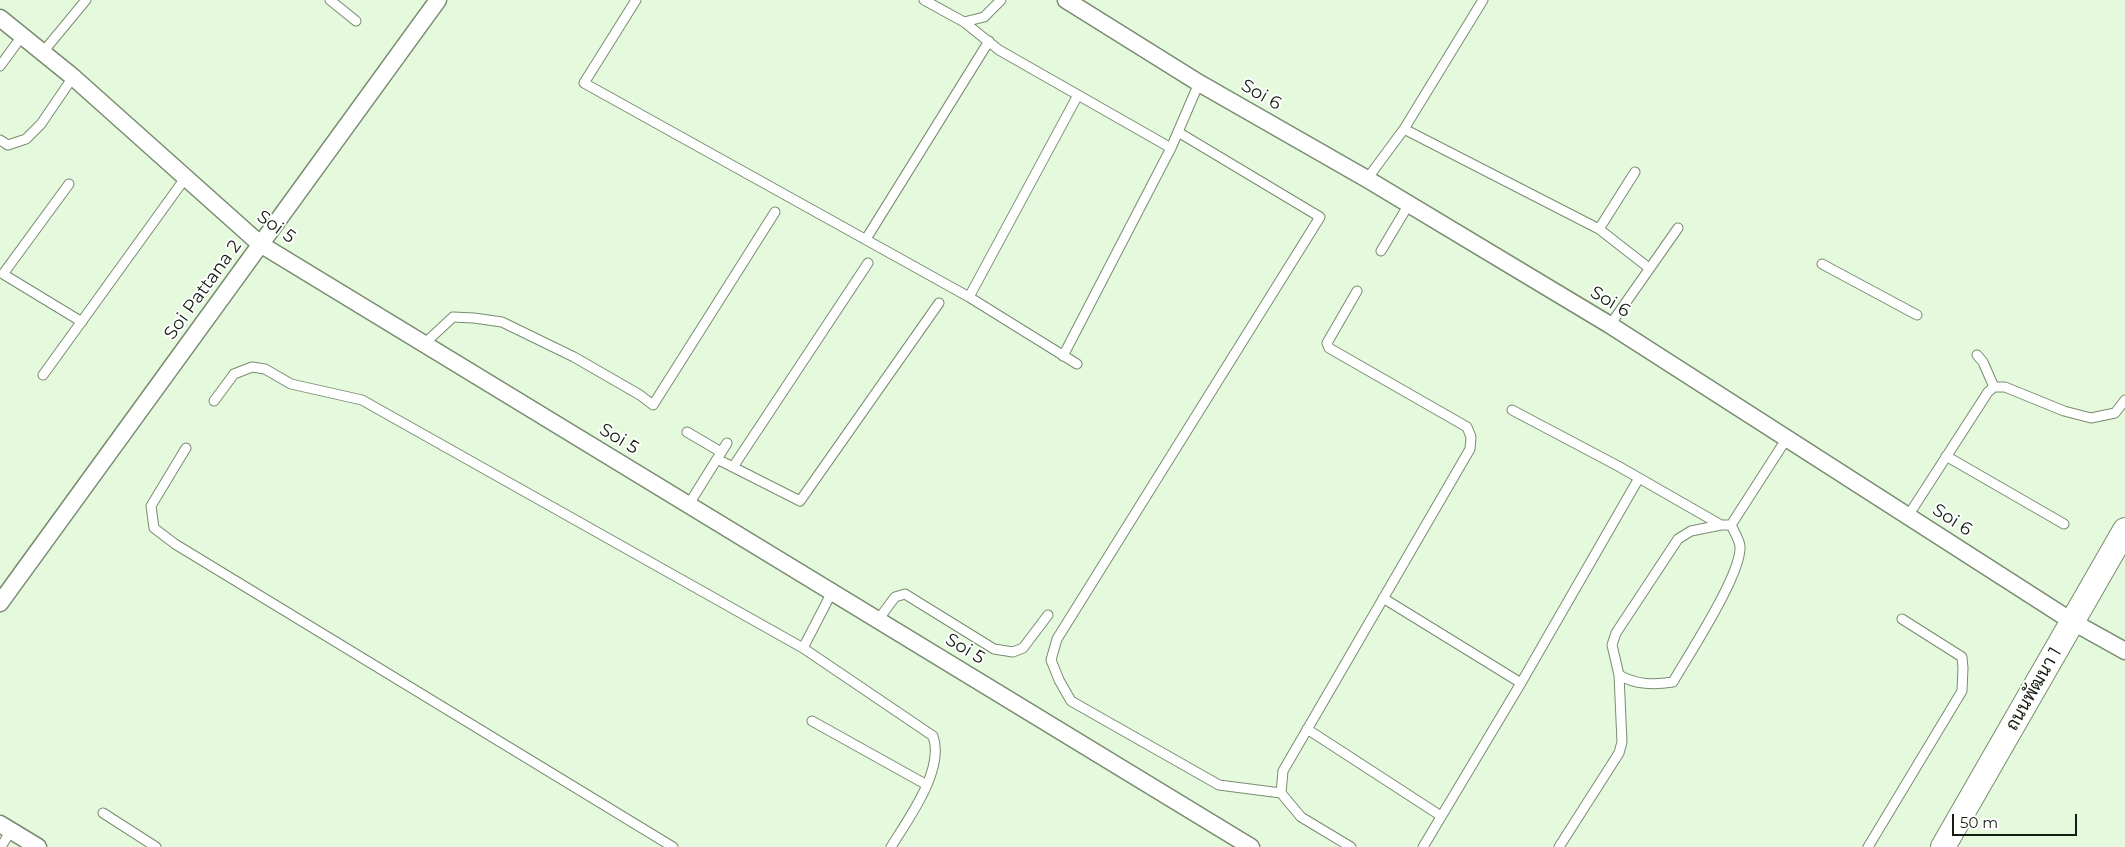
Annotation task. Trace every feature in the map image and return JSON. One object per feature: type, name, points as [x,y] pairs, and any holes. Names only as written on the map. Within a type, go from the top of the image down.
[{"type":"main road","name":"ถนนพัฒนา 1","points":[[1943,847],[2125,530]]},
{"type":"street","name":"Soi Pattana 2","points":[[0,603],[438,0]]},
{"type":"street","name":"Soi 6","points":[[1066,0],[1199,83],[1367,179],[1610,324],[2072,622],[2125,651]]},
{"type":"street","name":"Soi 5","points":[[1,21],[73,76],[260,244],[1251,847]]},
{"type":"street","points":[[5,827],[38,847]]},
{"type":"lane","points":[[42,52],[86,0]]},
{"type":"lane","points":[[330,0],[356,21]]},
{"type":"lane","points":[[636,0],[584,83],[969,297],[1077,364]]},
{"type":"lane","points":[[924,0],[964,22],[999,50],[1171,148]]},
{"type":"lane","points":[[964,22],[984,17],[1001,0]]},
{"type":"lane","points":[[1367,179],[1404,129],[1484,0]]},
{"type":"lane","points":[[0,66],[22,36]]},
{"type":"lane","points":[[866,239],[989,41]]},
{"type":"lane","points":[[0,140],[8,145],[26,139],[41,124],[73,76]]},
{"type":"lane","points":[[1063,356],[1171,148],[1199,83]]},
{"type":"lane","points":[[969,297],[1078,94]]},
{"type":"lane","points":[[1404,129],[1599,229],[1649,268]]},
{"type":"lane","points":[[1178,132],[1320,217],[1057,639],[1051,660],[1070,701],[1219,785],[1280,793],[1301,817],[1351,847]]},
{"type":"lane","points":[[1599,229],[1635,172]]},
{"type":"lane","points":[[44,375],[186,177]]},
{"type":"lane","points":[[69,184],[2,276],[82,322]]},
{"type":"lane","points":[[1381,251],[1409,204]]},
{"type":"lane","points":[[424,344],[452,317],[502,322],[574,357],[640,395],[653,405],[775,212]]},
{"type":"lane","points":[[1610,324],[1678,228]]},
{"type":"lane","points":[[733,466],[868,263]]},
{"type":"lane","points":[[1822,264],[1917,316]]},
{"type":"lane","points":[[1280,793],[1283,771],[1470,449],[1471,437],[1466,427],[1329,348],[1327,344],[1358,291]]},
{"type":"lane","points":[[687,432],[733,466],[800,501],[940,303]]},
{"type":"lane","points":[[1977,355],[1983,362],[1994,387]]},
{"type":"lane","points":[[214,401],[234,374],[252,367],[265,369],[291,384],[362,400],[803,648],[931,732],[935,741],[935,762],[928,785],[891,847]]},
{"type":"lane","points":[[1908,516],[1988,392],[1994,387],[2005,387],[2015,390],[2064,411],[2091,418],[2115,413],[2125,400]]},
{"type":"lane","points":[[1512,410],[1639,478],[1721,525]]},
{"type":"lane","points":[[1731,525],[1787,438]]},
{"type":"lane","points":[[689,504],[726,443]]},
{"type":"lane","points":[[186,448],[151,506],[154,528],[175,544],[674,847]]},
{"type":"lane","points":[[1946,456],[2064,524]]},
{"type":"lane","points":[[1423,847],[1639,478]]},
{"type":"lane","points":[[1559,847],[1619,753],[1622,742],[1619,675],[1612,645],[1616,633],[1678,538],[1691,531],[1731,525]]},
{"type":"lane","points":[[1619,675],[1628,680],[1654,684],[1673,682],[1731,581],[1738,562],[1740,545],[1731,525]]},
{"type":"lane","points":[[803,648],[832,592]]},
{"type":"lane","points":[[878,620],[895,597],[905,594],[994,649],[1013,652],[1023,648],[1048,615]]},
{"type":"lane","points":[[1383,598],[1521,682]]},
{"type":"lane","points":[[1868,847],[1962,691],[1962,657],[1902,619]]},
{"type":"lane","points":[[812,721],[928,785]]},
{"type":"lane","points":[[1307,730],[1441,816]]},
{"type":"lane","points":[[103,813],[156,847]]},
{"type":"lane","points":[[1,847],[5,827]]}]
